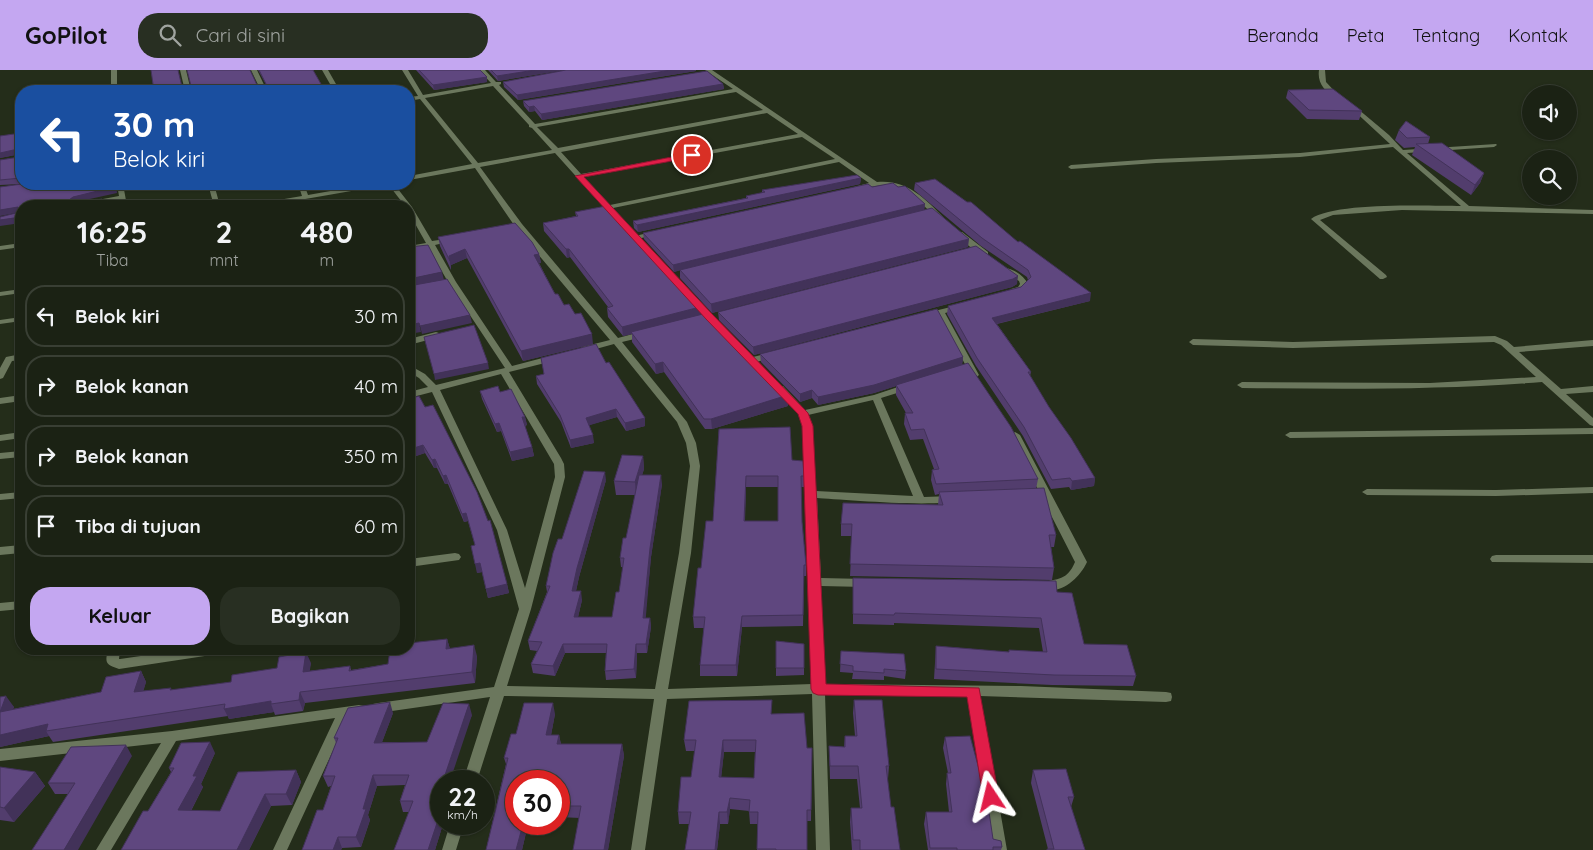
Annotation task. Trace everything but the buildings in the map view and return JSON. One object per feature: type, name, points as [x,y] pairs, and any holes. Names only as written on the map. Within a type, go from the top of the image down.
[{"type":"street","points":[[114,70],[114,85]]},
{"type":"street","points":[[183,70],[187,85]]},
{"type":"street","points":[[254,70],[261,85]]},
{"type":"street","points":[[326,70],[334,85]]},
{"type":"street","points":[[405,70],[414,85]]},
{"type":"street","points":[[482,70],[499,83],[517,104],[531,126],[609,207],[635,238],[678,275],[710,317],[722,329]]},
{"type":"street","points":[[1322,70],[1320,78],[1324,85],[1361,112],[1401,152],[1467,208]]},
{"type":"street","points":[[701,73],[709,71],[875,184]]},
{"type":"street","points":[[415,98],[499,83]]},
{"type":"street","points":[[415,87],[421,97],[476,165],[515,227],[616,341],[682,422],[691,443],[695,466],[685,552],[661,694],[638,850]]},
{"type":"street","points":[[531,126],[738,90]]},
{"type":"street","points":[[415,177],[769,111]]},
{"type":"street","points":[[579,176],[804,134]]},
{"type":"street","points":[[1070,167],[1156,161],[1300,155],[1394,145]]},
{"type":"street","points":[[1401,152],[1494,145]]},
{"type":"street","points":[[609,207],[840,160]]},
{"type":"street","points":[[846,190],[888,182],[902,185],[948,224]]},
{"type":"street","points":[[110,200],[122,198],[121,190]]},
{"type":"street","points":[[303,190],[306,197]]},
{"type":"street","points":[[289,200],[346,190]]},
{"type":"street","points":[[1383,277],[1314,219],[1320,215],[1343,210],[1467,208],[1593,212]]},
{"type":"street","points":[[924,214],[933,212]]},
{"type":"street","points":[[415,219],[448,283],[507,370],[556,458],[560,471],[548,529],[525,609],[497,691],[473,770]]},
{"type":"street","points":[[955,230],[993,260]]},
{"type":"street","points":[[635,238],[664,231]]},
{"type":"street","points":[[415,247],[465,237]]},
{"type":"street","points":[[0,248],[15,246]]},
{"type":"street","points":[[967,251],[976,248]]},
{"type":"street","points":[[1001,266],[1022,280],[1024,284],[1021,289],[1007,293]]},
{"type":"street","points":[[0,294],[15,292]]},
{"type":"street","points":[[912,319],[969,304]]},
{"type":"street","points":[[940,312],[966,369],[980,383]]},
{"type":"street","points":[[0,322],[15,320]]},
{"type":"street","points":[[578,352],[653,332]]},
{"type":"street","points":[[415,340],[445,333]]},
{"type":"street","points":[[1193,342],[1293,345],[1495,339],[1511,350],[1593,424]]},
{"type":"street","points":[[1511,350],[1593,343]]},
{"type":"street","points":[[762,370],[749,357],[780,353]]},
{"type":"street","points":[[415,394],[568,354]]},
{"type":"street","points":[[0,376],[5,359]]},
{"type":"street","points":[[415,372],[435,389],[502,530],[525,609]]},
{"type":"street","points":[[1242,385],[1430,386],[1543,379]]},
{"type":"street","points":[[773,382],[803,413],[807,426],[823,850]]},
{"type":"street","points":[[803,413],[876,397],[914,385]]},
{"type":"street","points":[[1557,392],[1593,389]]},
{"type":"street","points":[[876,397],[892,429],[902,459],[920,500]]},
{"type":"street","points":[[0,402],[15,399]]},
{"type":"street","points":[[1011,429],[1042,496],[1081,562],[1077,572],[1068,581],[1052,586],[1031,587]]},
{"type":"street","points":[[1290,435],[1593,431]]},
{"type":"street","points":[[0,438],[15,436]]},
{"type":"street","points":[[0,456],[15,455]]},
{"type":"street","points":[[1368,492],[1496,494],[1593,490]]},
{"type":"street","points":[[811,494],[920,500],[959,498]]},
{"type":"street","points":[[0,497],[15,496]]},
{"type":"street","points":[[0,551],[15,550]]},
{"type":"street","points":[[415,562],[455,557]]},
{"type":"street","points":[[1496,559],[1593,559]]},
{"type":"street","points":[[814,582],[873,583]]},
{"type":"street","points":[[0,607],[15,606]]},
{"type":"street","points":[[113,655],[112,661],[119,664],[178,655]]},
{"type":"street","points":[[0,755],[172,736],[497,691],[661,694],[818,689],[1021,691],[1166,697]]},
{"type":"street","points":[[973,692],[1000,850]]},
{"type":"street","points":[[280,850],[345,712]]},
{"type":"street","points":[[103,850],[172,736]]},
{"type":"street","points":[[449,850],[454,835]]},
{"type":"route","points":[[692,155],[579,176],[635,238],[803,413],[807,426],[814,537],[818,689],[973,692],[991,797]]}]
